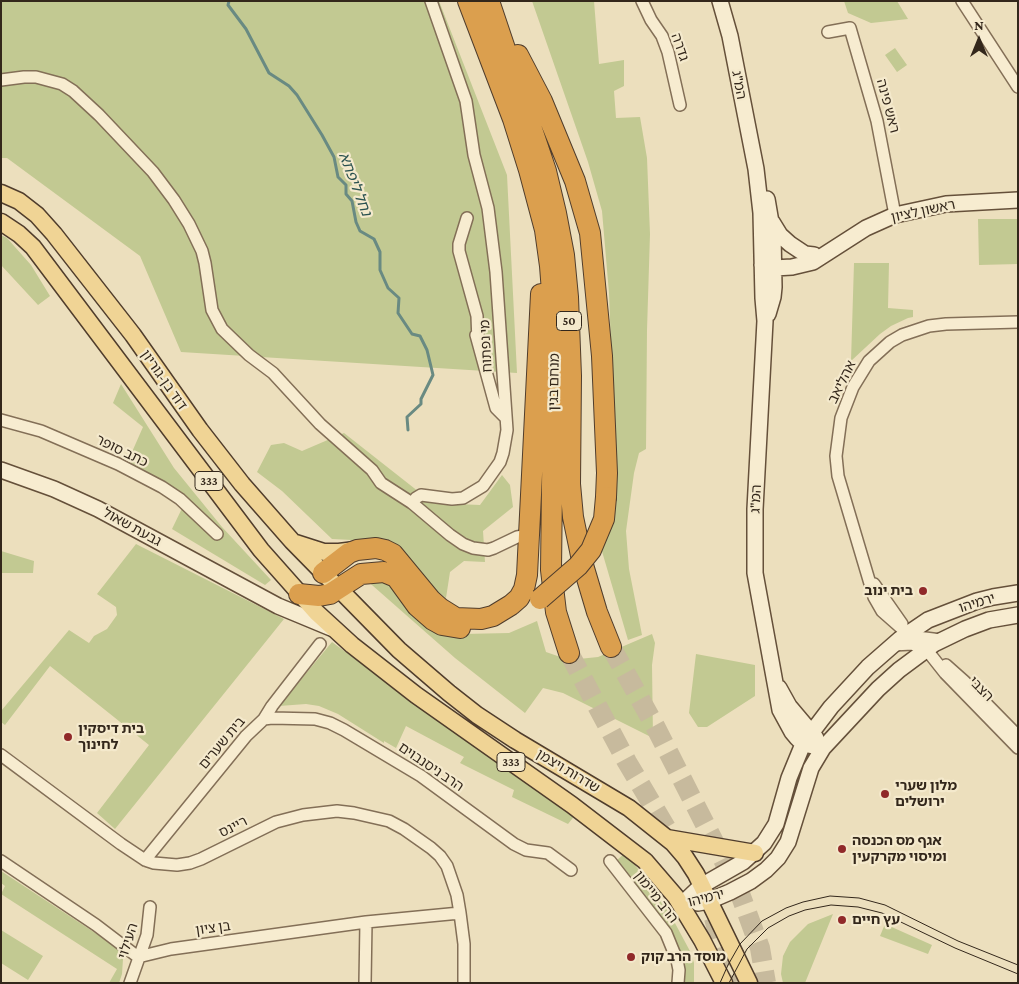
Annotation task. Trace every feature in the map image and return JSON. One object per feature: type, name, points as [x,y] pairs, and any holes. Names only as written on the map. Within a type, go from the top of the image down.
[{"type":"highway","name":"מנחם בגין","points":[[468,1],[513,119],[545,230],[550,266],[554,327],[551,570],[556,612],[569,654]]},
{"type":"highway","name":"מנחם בגין","points":[[489,1],[546,171],[564,255],[568,297],[571,376],[570,484],[573,517],[583,565],[597,612],[611,647]]},
{"type":"highway","points":[[299,594],[319,596],[330,594],[339,590],[361,574],[377,571],[384,572],[396,577],[417,606],[433,620],[447,626],[464,629],[496,625],[522,612],[578,566],[591,550],[604,518],[607,473],[602,356],[590,233],[575,181],[542,102],[519,58],[496,1]]},
{"type":"highway","points":[[323,573],[342,558],[357,550],[376,548],[393,554],[440,608],[456,618],[481,619],[493,616],[519,598],[526,582],[545,230]]},
{"type":"main road","name":"דוד בן-גוריון","points":[[1,193],[19,201],[37,215],[54,234],[133,335],[200,430],[242,484],[323,573]]},
{"type":"main road","name":"דוד בן-גוריון","points":[[1,222],[19,234],[33,248],[261,550],[299,594]]},
{"type":"main road","points":[[292,541],[324,552],[357,550]]},
{"type":"main road","points":[[299,594],[323,573]]},
{"type":"main road","name":"שדרות ויצמן","points":[[323,573],[416,666],[463,704],[514,740],[629,808],[667,838],[685,857],[702,886],[749,983]]},
{"type":"main road","name":"שדרות ויצמן","points":[[299,594],[352,646],[449,720],[572,805],[640,856],[663,880],[682,905],[723,979]]},
{"type":"main road","points":[[667,838],[754,853]]},
{"type":"street","name":"מי נפתוח","points":[[412,503],[421,495],[452,499],[463,498],[483,486],[496,470],[503,453],[507,430],[496,272],[488,208],[474,155],[466,101],[431,1]]},
{"type":"street","name":"גדרה","points":[[642,1],[664,44],[680,105]]},
{"type":"street","name":"המ\"ג","points":[[720,1],[730,36],[756,169],[770,264],[773,297],[765,320]]},
{"type":"street","points":[[962,1],[1018,87]]},
{"type":"street","name":"ראש פינה","points":[[828,32],[850,28],[877,120],[895,215]]},
{"type":"street","points":[[1,80],[36,77],[62,84],[73,91],[99,115],[153,172],[189,224],[202,251],[206,262],[212,310],[222,329],[249,354],[274,373],[320,424],[372,470],[381,483],[412,503],[450,535],[473,548],[488,550],[517,537],[527,536]]},
{"type":"street","name":"המ\"ג","points":[[756,169],[767,198],[772,221],[755,509],[755,573],[780,710],[792,732],[807,738]]},
{"type":"street","name":"ראשון לציון","points":[[770,264],[820,258],[866,228],[895,215],[946,204],[1018,200]]},
{"type":"street","points":[[467,218],[459,244],[459,251],[477,316],[478,342]]},
{"type":"street","points":[[772,221],[780,235],[805,254],[808,260],[785,281],[773,297]]},
{"type":"street","name":"אהליאב","points":[[925,644],[909,638],[888,617],[878,604],[872,591],[838,476],[836,456],[841,418],[853,387],[869,361],[890,342],[928,326],[1018,322]]},
{"type":"street","points":[[473,328],[496,408],[506,417]]},
{"type":"street","name":"כתב סופר","points":[[1,420],[41,431],[118,464],[180,500],[217,534]]},
{"type":"street","name":"גבעת שאול","points":[[1,470],[54,489],[98,508],[278,606],[333,629]]},
{"type":"street","name":"ירמיהו","points":[[682,905],[702,886],[732,869],[754,853],[771,833],[776,824],[789,778],[807,738],[831,707],[868,667],[891,646],[909,638],[928,620],[993,597],[1018,593]]},
{"type":"street","name":"גבעת שאול","points":[[258,595],[277,598],[299,594]]},
{"type":"street","name":"ירמיהו","points":[[682,905],[708,901],[730,892],[751,881],[778,858],[788,842],[812,768],[822,748],[878,689],[909,662],[925,644],[942,640],[989,620],[1018,615]]},
{"type":"street","points":[[925,644],[925,625],[928,620]]},
{"type":"street","points":[[909,638],[912,654],[909,662]]},
{"type":"street","name":"בית שערים","points":[[145,860],[246,736],[264,719],[320,644]]},
{"type":"street","name":"הצבי","points":[[925,644],[1018,736]]},
{"type":"street","name":"הצבי","points":[[925,644],[945,673],[1018,748]]},
{"type":"street","name":"המ\"ג","points":[[773,676],[807,738]]},
{"type":"street","points":[[789,706],[813,712],[820,712],[831,707]]},
{"type":"street","name":"הרב ניסנבוים","points":[[264,719],[315,720],[337,726],[421,776],[514,844],[526,850],[548,853],[571,870]]},
{"type":"street","points":[[807,738],[822,748]]},
{"type":"street","name":"ריינס","points":[[1,754],[121,844],[145,860],[167,865],[190,863],[288,818],[322,812],[354,813],[389,821],[404,828],[440,856],[451,876],[460,913],[464,944],[464,983]]},
{"type":"street","points":[[1,860],[96,925],[138,957]]},
{"type":"street","name":"הרב מיימון","points":[[610,861],[666,933],[680,970],[678,983]]},
{"type":"street","name":"העילוי","points":[[130,983],[149,926],[150,908]]},
{"type":"street","name":"בן ציון","points":[[138,957],[170,949],[366,922],[460,913]]},
{"type":"street","points":[[365,983],[366,922]]},
{"type":"green space","points":[[1,1],[439,1],[507,175],[517,373],[181,352],[140,256],[7,158],[1,158]]},
{"type":"green space","points":[[532,1],[594,1],[599,64],[624,60],[624,86],[614,91],[616,118],[640,117],[647,158],[650,234],[646,449],[639,453],[634,473],[626,531],[629,569],[642,635],[628,640],[601,548],[616,480],[609,293],[602,211],[588,162]]},
{"type":"green space","points":[[844,1],[897,1],[908,19],[871,23],[848,13]]},
{"type":"green space","points":[[895,48],[907,65],[897,72],[885,55]]},
{"type":"green space","points":[[978,219],[1018,219],[1018,264],[979,265]]},
{"type":"green space","points":[[1,235],[7,238],[31,265],[50,296],[38,305],[1,265]]},
{"type":"green space","points":[[854,263],[889,263],[888,308],[913,310],[913,317],[891,326],[851,361]]},
{"type":"green space","points":[[121,384],[174,468],[222,527],[271,580],[265,585],[172,529],[187,498],[128,461],[143,427],[113,403]]},
{"type":"green space","points":[[344,433],[433,503],[480,505],[502,475],[510,485],[513,507],[483,531],[485,562],[464,561],[450,572],[446,598],[372,541],[332,539],[282,491],[257,472],[271,445],[284,443],[302,451]]},
{"type":"green space","points":[[136,544],[284,619],[115,829],[97,813],[149,745],[50,666],[5,725],[1,722],[1,711],[69,630],[89,643],[94,636],[107,629],[117,615],[116,607],[97,594]]},
{"type":"green space","points":[[1,551],[34,561],[33,573],[1,573]]},
{"type":"green space","points":[[375,575],[463,634],[509,633],[537,621],[546,652],[569,660],[598,657],[652,634],[655,643],[652,665],[653,738],[563,693],[543,688],[525,713],[455,658],[364,578]]},
{"type":"green space","points":[[332,642],[396,689],[576,814],[568,824],[512,797],[514,790],[460,763],[464,757],[406,726],[396,748],[384,741],[384,743],[338,714],[319,706],[306,704],[279,706]]},
{"type":"green space","points":[[696,654],[755,665],[755,696],[707,727],[698,727],[689,713]]},
{"type":"green space","points":[[625,853],[655,890],[691,953],[694,963],[694,983],[680,983],[681,967],[616,861]]},
{"type":"green space","points":[[1,871],[115,946],[123,959],[119,983],[109,983],[117,969],[1,894],[5,886],[1,883]]},
{"type":"green space","points":[[833,914],[805,983],[783,983],[781,974],[783,956],[790,942],[808,924]]},
{"type":"green space","points":[[885,924],[932,945],[928,954],[880,936]]},
{"type":"green space","points":[[1,930],[43,956],[28,980],[1,963]]},
{"type":"waterway","name":"נחל ליפתא","points":[[229,1],[228,5],[246,29],[269,73],[289,86],[297,95],[322,135],[334,157],[338,177],[346,185],[346,194],[352,201],[356,222],[360,231],[374,239],[380,252],[380,270],[388,288],[399,298],[398,313],[412,334],[420,336],[427,350],[433,375],[421,399],[421,404],[407,417],[408,430]]},
{"type":"tunnel","points":[[611,647],[655,726],[739,891],[760,948],[766,983]]},
{"type":"tunnel","points":[[569,653],[627,762],[678,848]]},
{"type":"tunnel","points":[[714,918],[731,983]]},
{"type":"tram line","points":[[720,983],[740,944],[762,921],[786,908],[830,896],[859,898],[885,905],[958,941],[1018,965]]},
{"type":"tram line","points":[[729,983],[747,949],[768,928],[789,916],[805,910],[831,905],[858,907],[882,913],[955,948],[1018,974]]},
{"type":"place","name":"בית ינוב","points":[[923,591]]},
{"type":"place","name":"בית דיסקין לחינוך","points":[[68,737]]},
{"type":"place","name":"מלון שערי ירושלים","points":[[885,794]]},
{"type":"place","name":"אגף מס הכנסה ומיסוי מקרקעין","points":[[842,849]]},
{"type":"place","name":"עץ חיים","points":[[842,920]]},
{"type":"place","name":"מוסד הרב קוק","points":[[631,957]]}]
